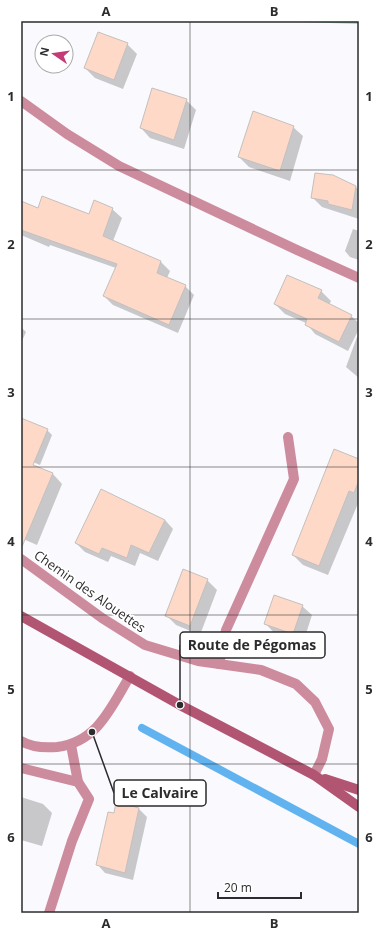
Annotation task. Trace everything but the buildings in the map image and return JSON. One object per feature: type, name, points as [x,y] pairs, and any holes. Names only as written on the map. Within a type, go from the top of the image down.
[{"type":"main road","points":[[21,616],[180,704],[314,775],[359,807]]},
{"type":"main road","points":[[314,775],[359,790]]},
{"type":"street","points":[[21,101],[67,134],[119,166],[359,278]]},
{"type":"street","points":[[219,664],[226,630],[294,479],[288,437]]},
{"type":"street","name":"Chemin des Alouettes","points":[[21,559],[102,618],[145,645],[198,661],[260,670],[296,684],[315,702],[329,729],[322,759],[314,775]]},
{"type":"street","points":[[21,741],[46,748],[71,745],[92,732],[111,709],[130,676]]},
{"type":"street","points":[[49,913],[72,841],[88,799],[78,782],[71,745]]},
{"type":"street","points":[[21,768],[78,782]]},
{"type":"green space","points":[[270,21],[359,21],[359,24]]},
{"type":"waterway","points":[[142,728],[359,844]]},
{"type":"place","name":"Route de Pégomas","points":[[180,705]]},
{"type":"place","name":"Le Calvaire","points":[[92,732]]}]
